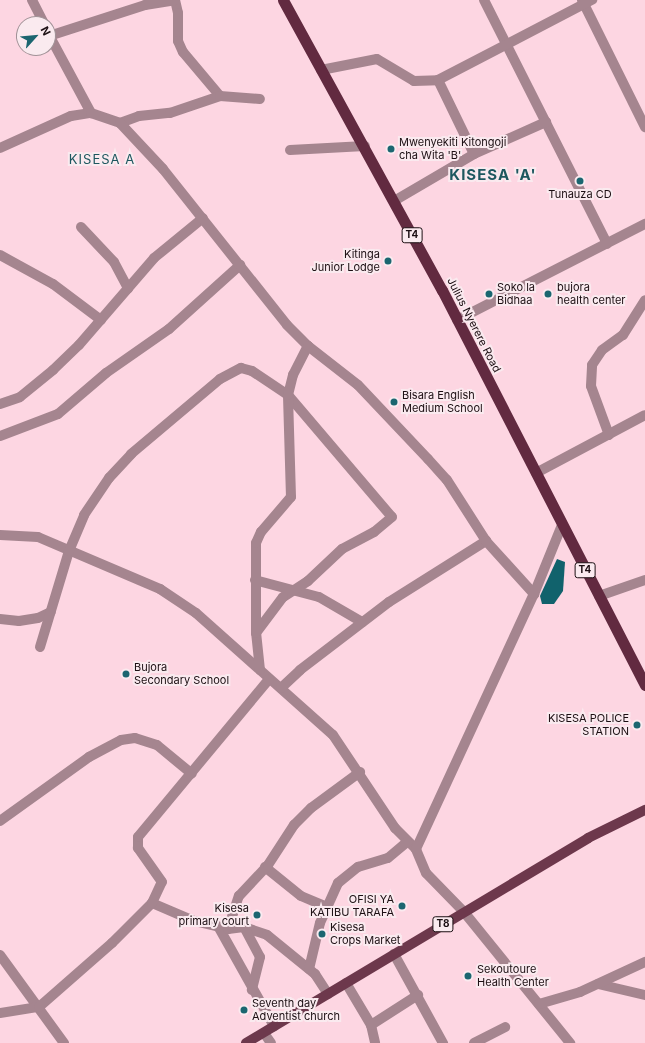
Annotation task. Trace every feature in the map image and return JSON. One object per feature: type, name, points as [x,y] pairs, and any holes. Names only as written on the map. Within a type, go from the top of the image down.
[{"type":"highway","name":"Julius Nyerere Road","points":[[283,0],[394,201],[457,320],[634,666],[645,684]]},
{"type":"highway","name":"Julius Nyerere Road","points":[[634,666],[645,694]]},
{"type":"main road","name":"T8","points":[[246,1043],[588,838],[644,810]]},
{"type":"street","points":[[32,0],[40,16]]},
{"type":"street","points":[[56,32],[145,5],[175,0],[180,46],[220,96]]},
{"type":"street","points":[[484,0],[505,45],[546,122],[607,244]]},
{"type":"street","points":[[321,70],[377,59],[414,81],[438,80],[586,1],[645,127]]},
{"type":"street","points":[[56,47],[91,113]]},
{"type":"street","points":[[438,80],[474,154]]},
{"type":"street","points":[[120,123],[139,116],[170,113],[220,96],[260,99]]},
{"type":"street","points":[[0,148],[45,126],[91,113],[120,123],[163,169],[240,265],[308,346],[358,385],[447,480],[486,541],[534,594]]},
{"type":"street","points":[[394,201],[474,154],[546,122]]},
{"type":"street","points":[[290,150],[364,146]]},
{"type":"street","points":[[0,404],[20,397],[53,370],[101,320],[136,278],[170,242],[203,218]]},
{"type":"street","points":[[457,320],[645,224]]},
{"type":"street","points":[[81,227],[123,276],[128,288]]},
{"type":"street","points":[[0,255],[53,284],[101,320]]},
{"type":"street","points":[[0,436],[58,414],[106,373],[165,332],[240,265]]},
{"type":"street","points":[[123,276],[136,278]]},
{"type":"street","points":[[609,435],[591,386],[592,365],[602,350],[622,335],[645,300]]},
{"type":"street","points":[[260,670],[256,633],[255,580],[259,537],[291,497],[288,395],[293,375],[308,346]]},
{"type":"street","points":[[40,647],[69,551],[84,515],[109,478],[131,454],[220,379],[241,368],[273,383],[288,395],[392,517],[374,532],[342,549],[308,581],[296,589],[268,613],[256,633]]},
{"type":"street","points":[[273,383],[293,375]]},
{"type":"street","points":[[536,473],[645,416]]},
{"type":"street","points":[[416,849],[534,594],[562,525]]},
{"type":"street","points":[[0,535],[38,537],[160,590],[178,600],[281,688],[333,735],[407,842],[416,849],[426,873],[464,912],[570,1043]]},
{"type":"street","points":[[281,688],[362,622],[486,541]]},
{"type":"street","points":[[255,580],[296,589],[319,597],[362,622]]},
{"type":"street","points":[[599,596],[645,580]]},
{"type":"street","points":[[0,619],[19,621],[38,618],[51,612]]},
{"type":"street","points":[[0,1013],[39,1007],[136,921],[152,903],[162,882],[137,842],[269,678]]},
{"type":"street","points":[[0,821],[89,757],[121,740],[135,738],[157,745],[192,774]]},
{"type":"street","points":[[223,928],[239,896],[265,868],[294,825],[311,808],[360,772]]},
{"type":"street","points":[[309,970],[327,907],[343,876],[358,867],[388,858],[407,842]]},
{"type":"street","points":[[265,868],[301,896],[327,907]]},
{"type":"street","points":[[152,903],[178,916],[223,928],[244,927],[267,935],[309,970],[328,994]]},
{"type":"street","points":[[244,927],[260,957],[252,990]]},
{"type":"street","points":[[223,928],[252,990],[274,1026]]},
{"type":"street","points":[[394,954],[418,995],[443,1043]]},
{"type":"street","points":[[2,960],[39,1007],[64,1043]]},
{"type":"street","points":[[539,1004],[598,984],[645,962]]},
{"type":"street","points":[[346,983],[371,1024],[375,1043]]},
{"type":"street","points":[[598,984],[645,995]]},
{"type":"street","points":[[371,1024],[418,995]]},
{"type":"street","points":[[474,1043],[505,1027]]},
{"type":"street","points":[[264,1033],[271,1043]]},
{"type":"building","points":[[557,559],[565,562],[563,591],[554,604],[542,604],[540,596]]},
{"type":"place","name":"Mwenyekiti Kitongoji cha Wita 'B'","points":[[391,149]]},
{"type":"place","name":"Tunauza CD","points":[[580,181]]},
{"type":"place","name":"Kitinga Junior Lodge","points":[[388,261]]},
{"type":"place","name":"Soko la Bidhaa","points":[[489,294]]},
{"type":"place","name":"bujora health center","points":[[548,294]]},
{"type":"place","name":"Bisara English Medium School","points":[[394,402]]},
{"type":"place","name":"Bujora Secondary School","points":[[126,674]]},
{"type":"place","name":"KISESA POLICE STATION","points":[[637,725]]},
{"type":"place","name":"OFISI YA KATIBU TARAFA","points":[[402,906]]},
{"type":"place","name":"Kisesa primary court","points":[[257,915]]},
{"type":"place","name":"Kisesa Crops Market","points":[[322,934]]},
{"type":"place","name":"Sekoutoure Health Center","points":[[468,976]]},
{"type":"place","name":"Seventh day Adventist church","points":[[244,1010]]},
{"type":"district","name":"KISESA A","points":[[102,159]]},
{"type":"district","name":"KISESA 'A'","points":[[493,175]]}]
